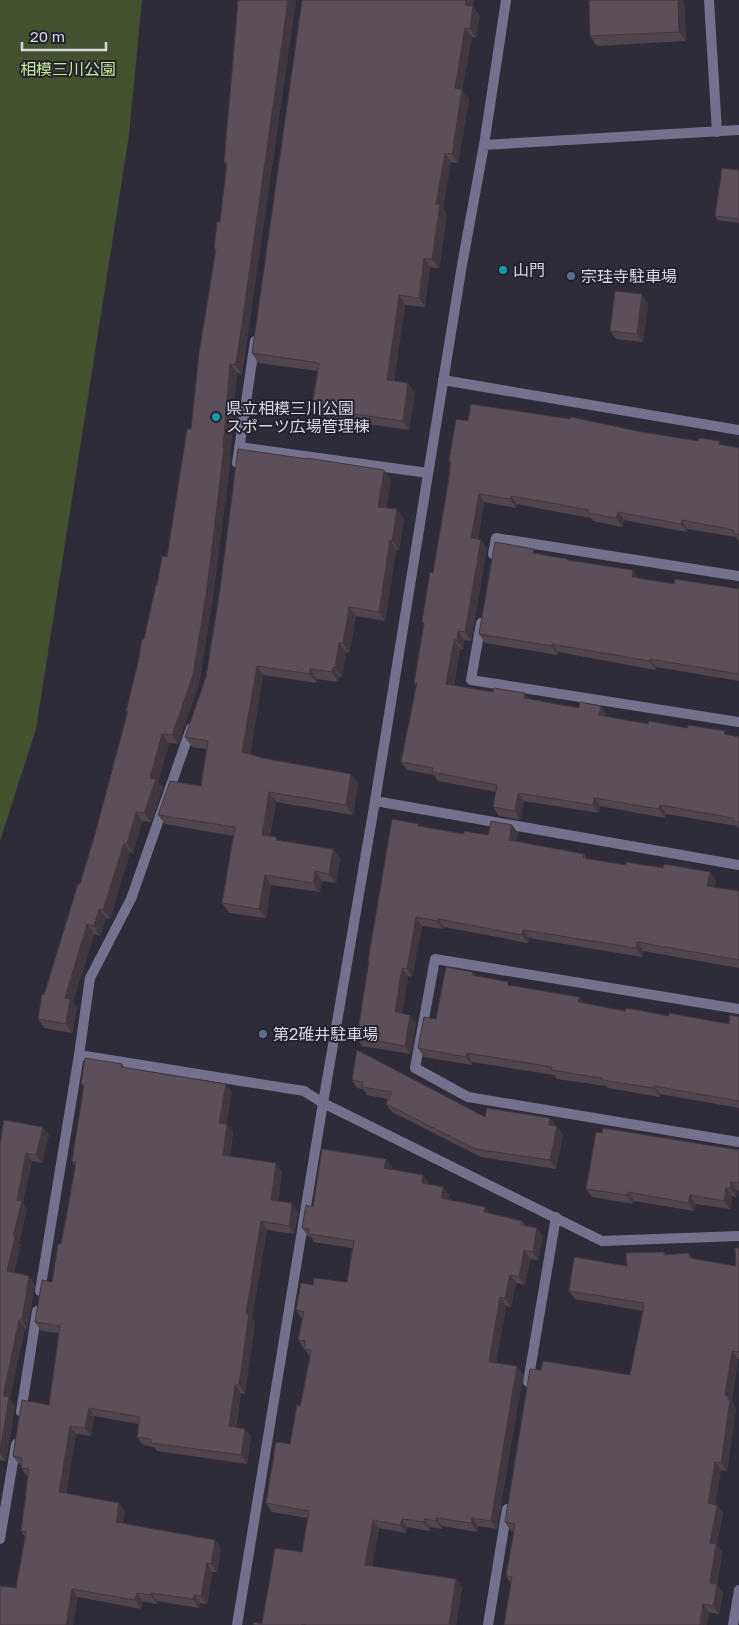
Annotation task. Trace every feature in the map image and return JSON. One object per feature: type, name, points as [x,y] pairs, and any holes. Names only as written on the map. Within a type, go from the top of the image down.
[{"type":"street","points":[[236,1625],[375,802],[462,265],[484,145],[506,0]]},
{"type":"street","points":[[709,0],[716,132]]},
{"type":"street","points":[[484,145],[739,130]]},
{"type":"street","points":[[236,476],[256,330]]},
{"type":"street","points":[[443,380],[739,430]]},
{"type":"street","points":[[240,447],[428,473]]},
{"type":"street","points":[[491,566],[496,538],[739,576]]},
{"type":"street","points":[[483,614],[471,680],[739,722]]},
{"type":"street","points":[[0,1539],[90,978],[131,899],[196,714]]},
{"type":"street","points":[[375,802],[739,865]]},
{"type":"street","points":[[739,1009],[435,959],[415,1068],[468,1097],[739,1142]]},
{"type":"street","points":[[79,1055],[304,1091],[323,1103],[602,1241],[739,1236]]},
{"type":"street","points":[[527,1392],[556,1217]]},
{"type":"street","points":[[488,1625],[509,1499]]},
{"type":"street","points":[[733,1625],[739,1590]]},
{"type":"green space","name":"相模三川公園","points":[[0,0],[142,0],[129,135],[36,729],[0,841]]},
{"type":"building","points":[[238,0],[288,0],[238,351],[235,365],[230,364],[224,448],[207,588],[193,675],[172,735],[162,734],[150,778],[156,779],[144,813],[136,812],[127,844],[124,843],[103,910],[99,909],[94,926],[87,924],[65,998],[70,999],[66,1024],[38,1019],[42,994],[44,995],[95,834],[128,711],[126,711],[142,639],[144,639],[157,585],[162,556],[167,557],[187,429],[191,429],[199,353],[216,249],[214,249],[217,222],[220,222],[227,162],[224,162]]},
{"type":"building","points":[[302,0],[466,0],[465,5],[473,6],[470,29],[465,28],[455,88],[462,90],[452,154],[445,153],[436,204],[440,204],[432,259],[424,258],[419,298],[399,295],[387,380],[408,383],[403,421],[312,408],[319,363],[252,353]]},
{"type":"building","points":[[589,0],[678,0],[679,32],[590,36]]},
{"type":"building","points":[[722,168],[739,170],[739,219],[715,216]]},
{"type":"building","points":[[615,291],[642,294],[637,334],[610,331]]},
{"type":"building","points":[[471,404],[570,419],[571,417],[642,432],[698,441],[699,438],[720,441],[719,444],[739,448],[739,535],[734,534],[734,530],[682,520],[681,524],[618,512],[616,518],[588,513],[588,510],[552,503],[511,496],[510,499],[479,494],[471,538],[481,540],[465,632],[458,631],[457,640],[454,640],[446,684],[493,692],[494,688],[525,693],[524,698],[579,708],[580,702],[601,706],[599,715],[648,724],[649,721],[687,728],[688,725],[725,731],[724,734],[739,737],[739,822],[733,821],[733,818],[660,805],[659,809],[594,798],[593,805],[518,793],[515,811],[493,807],[497,785],[432,772],[433,768],[401,762],[417,683],[414,683],[424,624],[422,621],[430,572],[433,573],[448,484],[451,461],[449,461],[456,419],[468,421]]},
{"type":"building","points":[[238,449],[384,470],[378,507],[397,509],[392,541],[390,540],[379,612],[349,607],[343,643],[339,643],[335,668],[333,667],[332,672],[310,669],[310,674],[257,666],[242,752],[262,758],[351,774],[346,805],[269,792],[262,835],[276,837],[276,840],[333,849],[329,874],[315,871],[313,883],[265,875],[259,909],[222,903],[235,827],[158,815],[170,781],[201,786],[208,741],[185,737],[206,677],[220,589]]},
{"type":"building","points":[[495,542],[534,549],[533,553],[567,560],[633,570],[632,577],[674,584],[675,579],[739,589],[739,674],[479,634]]},
{"type":"building","points":[[392,819],[419,824],[418,826],[464,834],[464,831],[488,835],[491,821],[512,825],[509,840],[584,854],[583,858],[626,865],[626,862],[663,868],[664,864],[710,872],[707,886],[739,891],[739,960],[637,942],[636,948],[523,930],[522,935],[438,919],[437,921],[416,917],[407,969],[402,968],[395,1012],[410,1015],[405,1046],[357,1037]]},
{"type":"building","points":[[446,967],[473,972],[472,975],[508,982],[508,985],[579,997],[578,1002],[625,1011],[626,1008],[669,1016],[669,1013],[729,1024],[730,1015],[739,1017],[739,1101],[654,1086],[654,1088],[602,1080],[602,1078],[551,1070],[552,1067],[467,1053],[466,1057],[418,1048],[424,1017],[436,1019]]},
{"type":"building","points":[[357,1050],[485,1117],[487,1108],[550,1118],[549,1125],[557,1126],[550,1160],[475,1149],[386,1104],[392,1092],[362,1087],[363,1082],[352,1080]]},
{"type":"building","points":[[85,1058],[122,1064],[121,1067],[226,1084],[219,1123],[227,1124],[223,1155],[276,1163],[271,1200],[292,1203],[289,1226],[261,1221],[246,1314],[249,1314],[239,1385],[235,1385],[229,1426],[245,1429],[241,1455],[151,1443],[151,1439],[137,1437],[140,1417],[89,1408],[85,1428],[70,1426],[59,1492],[119,1503],[116,1522],[215,1540],[211,1564],[207,1563],[201,1596],[194,1595],[193,1599],[137,1593],[135,1600],[72,1589],[66,1625],[0,1625],[0,1586],[16,1588],[26,1532],[21,1531],[29,1469],[21,1468],[22,1458],[13,1456],[22,1400],[49,1405],[60,1326],[35,1322],[42,1280],[52,1282],[58,1244],[61,1244],[67,1214],[76,1162],[72,1161],[84,1085],[81,1084]]},
{"type":"building","points":[[4,1120],[43,1127],[36,1155],[26,1153],[17,1200],[22,1201],[7,1271],[29,1276],[22,1320],[19,1320],[3,1396],[9,1397],[0,1452],[0,1144]]},
{"type":"building","points":[[603,1128],[739,1150],[739,1183],[731,1182],[730,1188],[726,1188],[724,1201],[690,1195],[688,1203],[628,1192],[627,1195],[586,1189],[596,1132],[602,1133]]},
{"type":"building","points":[[322,1149],[386,1159],[384,1168],[423,1175],[422,1183],[443,1187],[441,1198],[485,1207],[484,1212],[522,1221],[521,1225],[537,1228],[533,1252],[524,1250],[519,1277],[510,1275],[505,1298],[500,1297],[489,1362],[517,1366],[491,1521],[472,1518],[471,1523],[436,1518],[436,1521],[424,1519],[424,1522],[402,1519],[400,1525],[373,1520],[365,1565],[456,1579],[449,1624],[451,1625],[253,1625],[254,1622],[262,1624],[275,1548],[302,1552],[309,1511],[266,1503],[276,1442],[290,1444],[297,1405],[300,1406],[302,1399],[311,1350],[304,1349],[305,1341],[298,1340],[304,1312],[296,1310],[301,1283],[313,1285],[314,1278],[347,1282],[354,1241],[309,1234],[309,1229],[302,1228],[306,1205],[313,1207]]},
{"type":"building","points":[[735,1248],[739,1248],[739,1352],[732,1351],[725,1395],[730,1400],[721,1463],[715,1462],[708,1503],[717,1505],[710,1543],[716,1544],[710,1583],[717,1584],[713,1606],[703,1604],[700,1625],[504,1625],[512,1577],[506,1576],[515,1524],[505,1522],[530,1369],[541,1370],[543,1361],[630,1375],[643,1311],[644,1303],[569,1291],[574,1257],[627,1266],[626,1253],[664,1252],[664,1255],[689,1253],[689,1258],[736,1266]]},
{"type":"place","name":"山門","points":[[503,270]]},
{"type":"place","name":"宗珪寺駐車場","points":[[571,276]]},
{"type":"place","name":"県立相模三川公園 スポーツ広場管理棟","points":[[216,417]]},
{"type":"place","name":"第2碓井駐車場","points":[[263,1034]]}]
